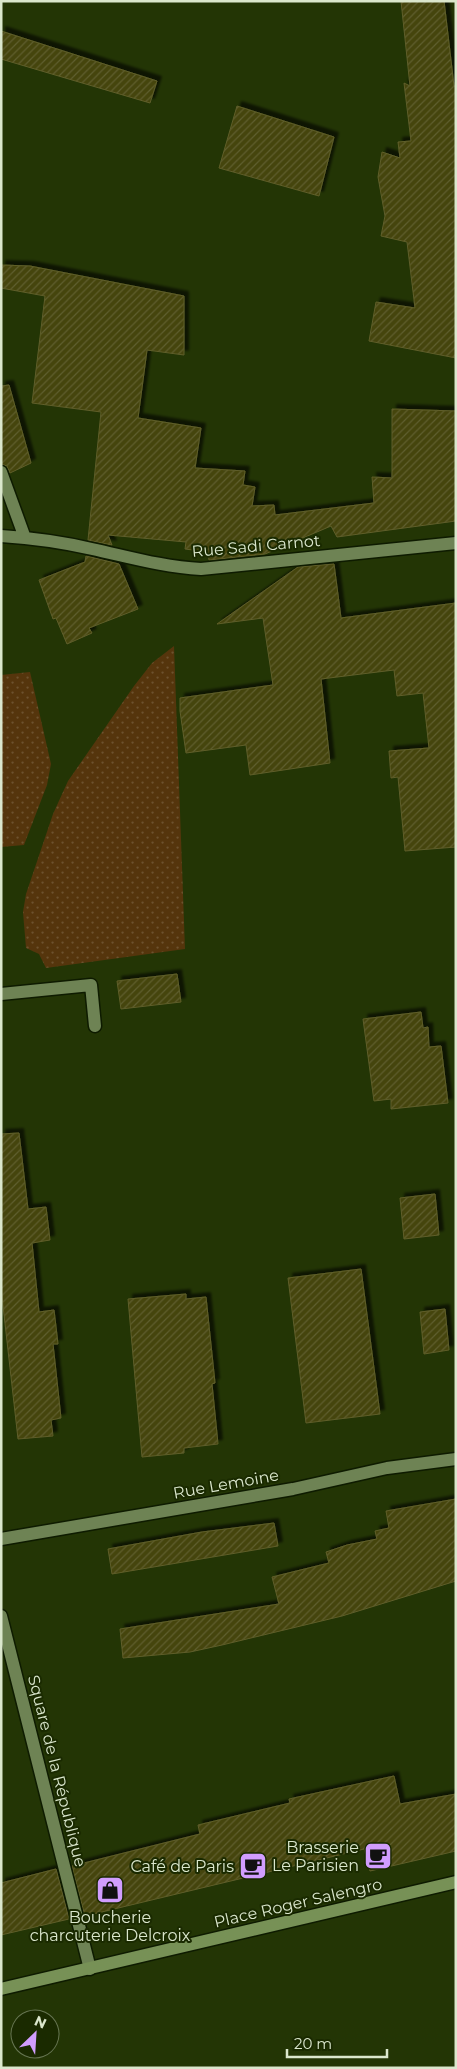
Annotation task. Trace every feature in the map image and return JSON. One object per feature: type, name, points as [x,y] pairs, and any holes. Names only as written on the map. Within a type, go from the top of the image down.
[{"type":"street","points":[[1,472],[25,538]]},
{"type":"street","name":"Rue Sadi Carnot","points":[[1,536],[90,549],[164,567],[201,569],[456,543]]},
{"type":"street","points":[[1,994],[91,985],[95,1026]]},
{"type":"street","name":"Rue Lemoine","points":[[1,1539],[293,1489],[387,1468],[456,1459]]},
{"type":"street","name":"Square de la République","points":[[1,1616],[90,1969]]},
{"type":"street","name":"Square de la République","points":[[1,1671],[14,1669]]},
{"type":"street","name":"Place Roger Salengro","points":[[1,1989],[456,1882]]},
{"type":"shaded area","points":[[174,646],[185,949],[46,968],[39,954],[26,948],[23,912],[26,894],[53,814],[68,781],[134,686],[152,663]]},
{"type":"shaded area","points":[[30,672],[51,764],[47,785],[24,845],[1,847],[1,675]]},
{"type":"building","points":[[401,1],[444,1],[454,86],[456,86],[456,358],[369,341],[376,302],[415,308],[407,242],[381,236],[385,216],[378,177],[382,152],[400,158],[398,142],[411,141],[404,83],[410,86]]},
{"type":"building","points":[[1,31],[157,81],[150,103],[1,59]]},
{"type":"building","points":[[237,106],[334,137],[319,196],[219,168]]},
{"type":"building","points":[[1,265],[30,266],[184,296],[184,355],[147,350],[138,418],[201,428],[195,468],[245,471],[243,485],[255,487],[252,506],[274,505],[275,515],[374,503],[372,477],[392,478],[392,409],[456,411],[456,521],[337,537],[331,526],[265,554],[209,560],[208,552],[185,549],[186,542],[108,535],[112,545],[88,540],[101,412],[32,403],[45,296],[1,288]]},
{"type":"building","points":[[9,385],[31,463],[10,473],[7,466],[1,464],[1,386]]},
{"type":"building","points":[[86,556],[119,564],[138,609],[89,628],[92,633],[67,644],[56,618],[53,619],[39,580],[85,562]]},
{"type":"building","points":[[334,564],[341,618],[456,603],[456,847],[405,851],[398,777],[391,778],[389,751],[429,748],[423,693],[397,696],[394,670],[321,679],[330,763],[250,775],[246,745],[186,753],[180,698],[273,685],[263,618],[217,624],[298,567]]},
{"type":"building","points":[[177,974],[181,1002],[121,1009],[117,981]]},
{"type":"building","points":[[421,1012],[423,1028],[428,1027],[429,1047],[441,1046],[448,1103],[391,1109],[391,1099],[374,1101],[363,1019]]},
{"type":"building","points":[[19,1133],[28,1209],[46,1207],[50,1240],[32,1243],[39,1312],[54,1310],[58,1344],[53,1344],[61,1418],[51,1420],[53,1436],[18,1439],[1,1288],[1,1134]]},
{"type":"building","points":[[435,1194],[439,1235],[404,1239],[400,1198]]},
{"type":"building","points":[[361,1269],[380,1414],[306,1423],[288,1278]]},
{"type":"building","points":[[186,1294],[186,1299],[206,1297],[215,1383],[212,1384],[218,1444],[184,1448],[184,1453],[142,1457],[128,1299]]},
{"type":"building","points":[[445,1309],[449,1350],[424,1354],[420,1312]]},
{"type":"building","points":[[456,1499],[456,1581],[342,1616],[222,1645],[190,1652],[123,1658],[120,1629],[279,1604],[272,1577],[329,1563],[326,1552],[347,1545],[377,1539],[375,1531],[389,1528],[386,1511]]},
{"type":"building","points":[[274,1523],[278,1546],[112,1574],[108,1549],[202,1532]]},
{"type":"building","points":[[394,1776],[400,1804],[456,1794],[456,1851],[370,1871],[364,1849],[85,1916],[72,1866],[200,1834],[198,1825],[290,1803],[289,1799]]},
{"type":"building","points":[[56,1869],[69,1919],[1,1935],[1,1883]]},
{"type":"place","name":"Brasserie Le Parisien","points":[[378,1856]]},
{"type":"place","name":"Café de Paris","points":[[253,1866]]},
{"type":"place","name":"Boucherie charcuterie Delcroix","points":[[110,1890]]}]
